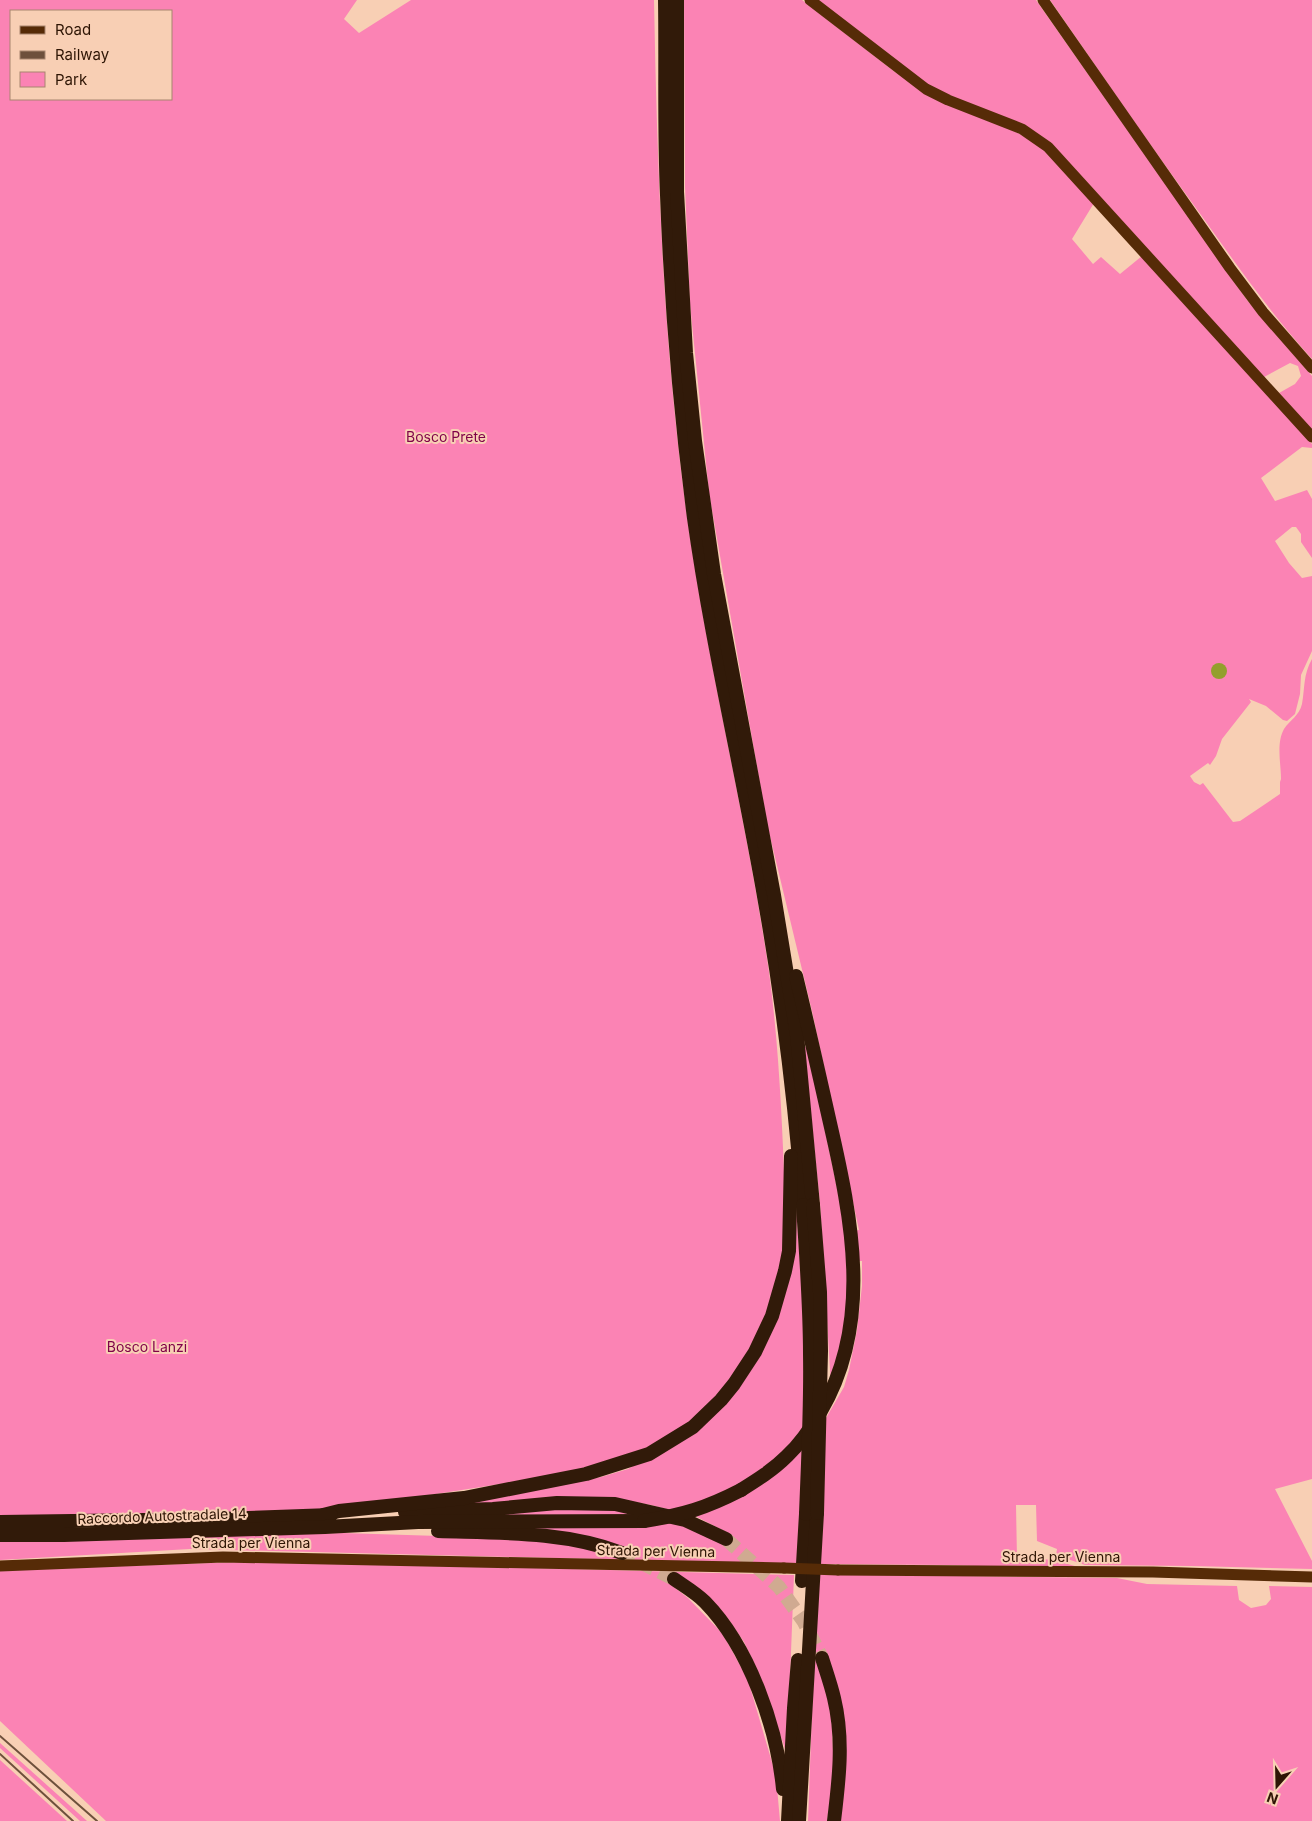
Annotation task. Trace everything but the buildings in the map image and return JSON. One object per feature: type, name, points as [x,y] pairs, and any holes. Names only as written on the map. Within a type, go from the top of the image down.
[{"type":"highway","points":[[666,0],[666,193],[676,355],[684,442],[704,577],[779,983],[820,1292],[821,1350],[811,1514],[799,1821]]},
{"type":"highway","points":[[677,0],[677,192],[686,353],[695,441],[714,574],[774,895],[797,1035],[808,1205]]},
{"type":"highway","points":[[328,1523],[644,1521],[689,1513],[711,1505],[767,1474],[811,1429],[836,1382],[850,1335],[854,1300],[851,1231],[836,1150],[806,1013],[774,895]]},
{"type":"highway","points":[[328,1523],[339,1510],[464,1498],[586,1474],[649,1454],[693,1427],[721,1400],[746,1367],[764,1334],[779,1295],[788,1251],[791,1134],[795,1108]]},
{"type":"highway","points":[[328,1523],[557,1503],[615,1504],[678,1518],[705,1528],[726,1539]]},
{"type":"highway","points":[[787,1821],[794,1708],[811,1514]]},
{"type":"highway","name":"Raccordo Autostradale 14","points":[[0,1522],[235,1518],[328,1523]]},
{"type":"highway","points":[[328,1523],[533,1535],[581,1541],[622,1553]]},
{"type":"highway","name":"Raccordo Autostradale 14","points":[[0,1535],[64,1535],[328,1523]]},
{"type":"highway","points":[[674,1579],[704,1602],[728,1630],[742,1655],[757,1688],[773,1732],[782,1775],[787,1821]]},
{"type":"highway","points":[[822,1658],[834,1698],[840,1742],[838,1791],[834,1821]]},
{"type":"main road","points":[[810,0],[926,89],[948,100],[1013,124],[1044,143],[1312,437]]},
{"type":"main road","points":[[1043,0],[1230,268],[1263,312],[1312,368]]},
{"type":"main road","name":"Strada per Vienna","points":[[0,1566],[223,1557],[838,1570],[1162,1573],[1312,1577]]},
{"type":"green space","points":[[0,0],[357,0],[344,19],[359,33],[411,0],[654,0],[662,251],[677,439],[704,619],[760,913],[769,972],[778,1056],[785,1195],[795,1196],[805,1325],[804,1445],[797,1564],[190,1549],[0,1560],[0,1541],[343,1533],[503,1538],[557,1543],[622,1553],[415,1518],[550,1509],[616,1510],[728,1533],[697,1517],[651,1505],[605,1497],[451,1506],[601,1477],[633,1466],[558,1475],[339,1508],[287,1511],[0,1516]]},
{"type":"green space","points":[[684,0],[802,0],[895,72],[1040,145],[1094,203],[1072,239],[1093,264],[1101,257],[1120,274],[1142,256],[1312,444],[1312,448],[1302,447],[1261,478],[1275,501],[1307,490],[1312,499],[1312,558],[1301,542],[1301,534],[1296,527],[1292,527],[1275,541],[1289,563],[1302,578],[1312,576],[1312,651],[1301,675],[1300,694],[1295,714],[1287,721],[1283,720],[1266,706],[1249,699],[1251,702],[1222,739],[1216,756],[1210,765],[1208,763],[1190,776],[1194,782],[1200,785],[1203,783],[1233,822],[1240,821],[1280,794],[1280,741],[1284,729],[1301,708],[1306,676],[1312,659],[1312,1479],[1275,1489],[1312,1561],[1312,1569],[1085,1565],[1056,1555],[1057,1549],[1037,1541],[1036,1505],[1016,1505],[1017,1559],[1037,1558],[1038,1554],[1044,1559],[1078,1567],[1077,1570],[951,1565],[817,1564],[826,1418],[844,1387],[849,1370],[857,1330],[862,1286],[862,1261],[849,1261],[846,1328],[831,1386],[820,1203],[804,1047],[808,1047],[846,1232],[859,1230],[812,1011],[767,824],[709,493],[690,304],[685,187]]},
{"type":"green space","points":[[816,0],[1036,0],[1247,300],[1312,376],[1312,431],[1279,393],[1295,384],[1301,376],[1298,366],[1290,363],[1264,377],[1063,156],[929,86]]},
{"type":"green space","points":[[1050,0],[1312,0],[1312,359],[1268,307],[1144,135]]},
{"type":"green space","points":[[271,1561],[794,1575],[787,1755],[763,1683],[744,1642],[729,1620],[670,1584],[688,1598],[723,1634],[748,1680],[776,1776],[780,1821],[106,1821],[0,1721],[0,1570]]},
{"type":"green space","points":[[817,1574],[1117,1578],[1147,1584],[1237,1586],[1239,1600],[1251,1608],[1266,1605],[1271,1599],[1269,1586],[1312,1587],[1312,1821],[838,1821],[831,1704],[834,1775],[827,1821],[808,1821]]},
{"type":"green space","points":[[0,1743],[87,1821],[80,1821],[0,1748]]},
{"type":"green space","points":[[0,1760],[67,1821],[0,1821]]},
{"type":"shaded area","points":[[1216,663],[1222,663],[1227,668],[1225,677],[1216,679],[1211,674],[1211,668]]},
{"type":"tunnel","points":[[726,1539],[779,1587],[804,1622],[822,1658]]},
{"type":"tunnel","points":[[622,1553],[674,1579]]},
{"type":"railway","points":[[0,1736],[97,1821]]},
{"type":"railway","points":[[0,1754],[73,1821]]},
{"type":"park label","name":"Bosco Prete","points":[[446,437]]},
{"type":"park label","name":"Bosco Lanzi","points":[[147,1347]]}]
